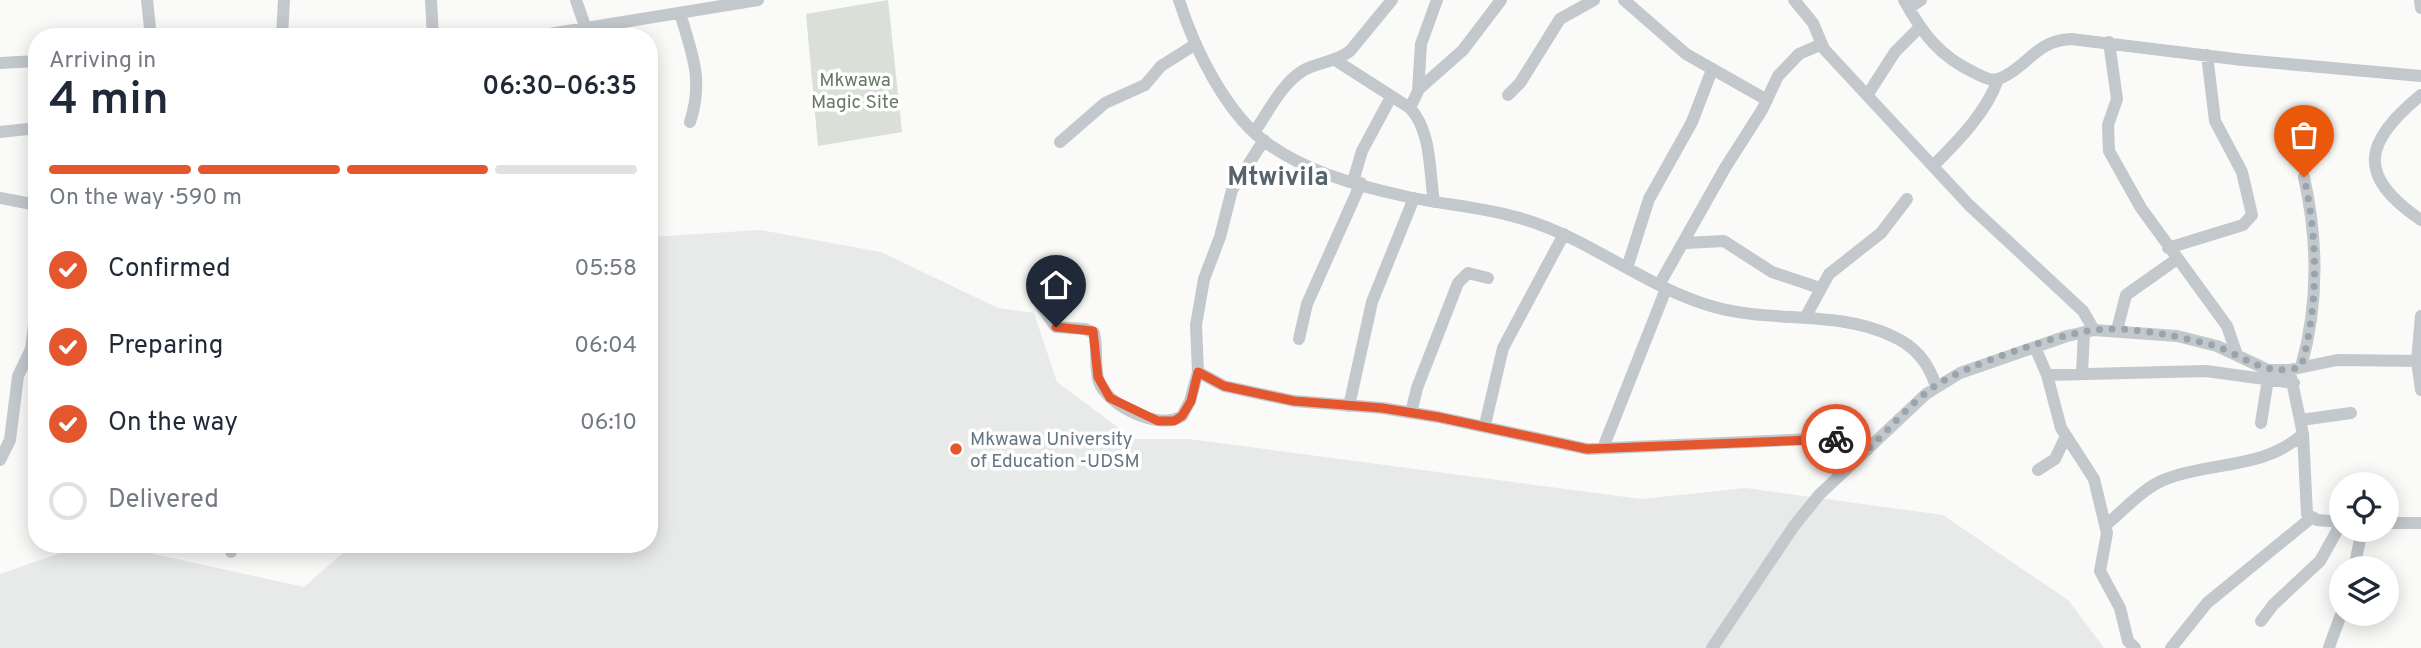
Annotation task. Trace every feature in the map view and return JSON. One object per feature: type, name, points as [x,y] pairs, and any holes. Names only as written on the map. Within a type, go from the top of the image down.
[{"type":"street","points":[[147,0],[150,28]]},
{"type":"street","points":[[282,28],[284,0]]},
{"type":"street","points":[[431,0],[433,28]]},
{"type":"street","points":[[576,0],[586,28]]},
{"type":"street","points":[[592,28],[758,0]]},
{"type":"street","points":[[1179,0],[1209,73],[1259,135],[1296,161],[1414,198],[1499,212],[1563,234],[1663,287],[1735,312],[1856,322],[1903,341],[1926,362],[1936,386]]},
{"type":"street","points":[[1041,306],[1056,327],[1085,329],[1094,333],[1098,377],[1103,389],[1114,401],[1166,422],[1182,416],[1191,401],[1198,372],[1196,325],[1204,279],[1220,237],[1232,190],[1259,135],[1295,77],[1315,65],[1335,60],[1360,41],[1392,0]]},
{"type":"street","points":[[1410,108],[1419,89],[1421,44],[1437,0]]},
{"type":"street","points":[[1419,89],[1463,50],[1501,0]]},
{"type":"street","points":[[1508,94],[1520,83],[1560,19],[1594,0]]},
{"type":"street","points":[[1624,0],[1675,46],[1767,100]]},
{"type":"street","points":[[1794,0],[1814,23],[1822,44],[1969,205],[2083,311],[2089,331],[2082,373]]},
{"type":"street","points":[[1921,0],[1906,4],[1919,28],[1947,57],[1981,76],[1998,79]]},
{"type":"street","points":[[2420,0],[2421,8]]},
{"type":"street","points":[[680,13],[698,74],[697,99],[690,122]]},
{"type":"street","points":[[1868,94],[1895,52],[1919,28]]},
{"type":"street","points":[[1933,166],[1974,118],[1998,79],[2052,41],[2071,38],[2207,55],[2421,76]]},
{"type":"street","points":[[2109,42],[2117,99],[2108,125],[2109,151],[2141,208],[2227,326],[2237,355]]},
{"type":"street","points":[[1060,142],[1096,110],[1119,95],[1145,85],[1161,66],[1196,44]]},
{"type":"street","points":[[1603,448],[1663,287],[1685,243],[1789,62],[1799,54],[1822,44]]},
{"type":"street","points":[[2168,248],[2243,225],[2252,215],[2242,172],[2215,121],[2207,55]]},
{"type":"street","points":[[1335,60],[1410,108],[1419,117],[1426,136],[1434,202]]},
{"type":"street","points":[[0,63],[28,61]]},
{"type":"street","points":[[1627,268],[1649,199],[1692,122],[1712,70]]},
{"type":"street","points":[[2421,95],[2394,118],[2377,145],[2374,167],[2382,185],[2421,220]]},
{"type":"street","points":[[1300,339],[1307,304],[1357,182],[1362,151],[1391,97]]},
{"type":"street","points":[[0,131],[28,129]]},
{"type":"street","points":[[2304,177],[2315,250],[2308,342],[2295,369],[2294,383],[2303,434],[2305,498],[2311,518]]},
{"type":"street","points":[[0,198],[28,203]]},
{"type":"street","points":[[1349,405],[1372,302],[1414,198]]},
{"type":"street","points":[[1805,318],[1820,288],[1840,263],[1881,233],[1907,199]]},
{"type":"street","points":[[1485,425],[1503,348],[1550,264],[1563,234]]},
{"type":"street","points":[[1685,243],[1724,241],[1772,272],[1820,288]]},
{"type":"street","points":[[2117,330],[2126,295],[2177,259]]},
{"type":"street","points":[[1411,412],[1417,388],[1458,283],[1468,273],[1488,278]]},
{"type":"street","points":[[2421,316],[2421,390]]},
{"type":"street","points":[[1712,648],[1794,526],[1819,495],[1936,386],[1960,373],[2089,331],[2117,330],[2177,336],[2217,346],[2259,367],[2295,369],[2337,360],[2419,361]]},
{"type":"street","points":[[2035,347],[2047,375],[2057,417],[2094,479],[2106,525],[2100,571],[2120,608],[2128,641],[2135,648]]},
{"type":"street","points":[[0,460],[7,451],[18,376],[28,367]]},
{"type":"street","points":[[2047,375],[2206,371],[2294,383]]},
{"type":"street","points":[[1198,372],[1224,386],[1294,401],[1411,412],[1485,425],[1566,446],[1603,448],[1811,439],[1849,440],[1867,450]]},
{"type":"street","points":[[2262,423],[2268,379]]},
{"type":"street","points":[[2301,421],[2351,413]]},
{"type":"street","points":[[2106,525],[2163,480],[2267,457],[2290,445],[2303,434]]},
{"type":"street","points":[[2038,470],[2055,459],[2066,436]]},
{"type":"street","points":[[2171,648],[2207,603],[2311,518],[2329,520]]},
{"type":"street","points":[[2399,523],[2421,523]]},
{"type":"street","points":[[2262,621],[2273,605],[2320,561],[2331,542]]},
{"type":"street","points":[[2329,647],[2337,626]]},
{"type":"shaded area","name":"Mkwawa University of Education -UDSM","points":[[760,230],[881,252],[998,308],[1034,313],[1057,382],[1134,439],[1189,439],[1641,499],[1746,488],[1943,515],[2068,600],[2104,648],[0,648],[0,574],[60,553],[149,553],[304,587],[343,553],[658,553],[658,236]]},
{"type":"green space","name":"Mkwawa Magic Site","points":[[888,0],[902,132],[818,146],[806,14]]},
{"type":"way so far","points":[[1836,439],[1859,443],[1867,450],[1926,394],[1949,378],[2007,355],[2094,330],[2177,336],[2217,346],[2268,370],[2301,367],[2308,342],[2314,291],[2315,250],[2312,215],[2304,177]]},
{"type":"place","name":"Mkwawa University of Education -UDSM","points":[[956,449]]},
{"type":"district","name":"Mtwivila","points":[[1278,176]]},
{"type":"route","points":[[1056,327],[1093,331],[1098,377],[1106,394],[1114,401],[1158,421],[1174,421],[1182,416],[1191,401],[1198,372],[1205,379],[1224,386],[1294,401],[1382,408],[1438,417],[1485,425],[1544,442],[1587,449],[1836,439]]}]
